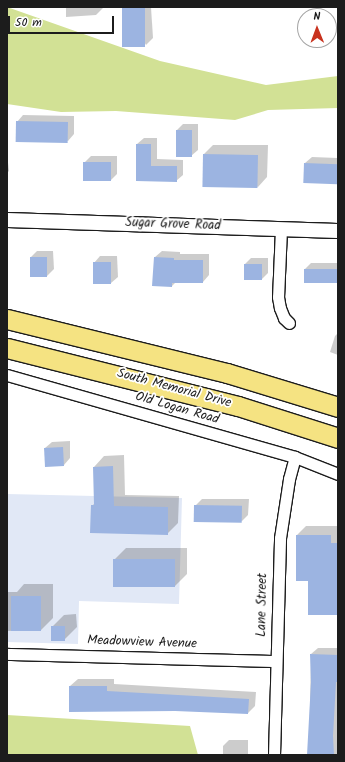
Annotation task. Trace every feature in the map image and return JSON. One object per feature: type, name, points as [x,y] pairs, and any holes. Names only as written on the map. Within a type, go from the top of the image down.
[{"type":"highway","name":"South Memorial Drive","points":[[7,319],[227,373],[338,407]]},
{"type":"highway","name":"South Memorial Drive","points":[[7,348],[238,406],[338,438]]},
{"type":"street","name":"Sugar Grove Road","points":[[7,220],[338,231]]},
{"type":"street","points":[[280,229],[278,297],[284,318],[289,323]]},
{"type":"street","name":"Old Logan Road","points":[[7,374],[295,457],[338,474]]},
{"type":"street","name":"Lane Street","points":[[274,755],[280,538],[289,479],[295,457]]},
{"type":"street","name":"Meadowview Avenue","points":[[7,654],[276,661]]},
{"type":"shaded area","points":[[7,494],[182,498],[179,604],[79,601],[78,644],[7,642]]},
{"type":"green space","points":[[7,7],[160,61],[266,85],[338,76],[338,108],[268,110],[235,120],[116,111],[61,112],[7,104]]},
{"type":"green space","points":[[7,715],[190,726],[198,755],[7,755]]},
{"type":"building","points":[[122,7],[145,7],[145,47],[122,47]]},
{"type":"building","points":[[16,121],[68,122],[68,143],[16,142]]},
{"type":"building","points":[[176,130],[192,130],[192,157],[176,157]]},
{"type":"building","points":[[136,144],[151,144],[151,166],[177,166],[177,182],[136,181]]},
{"type":"building","points":[[203,154],[258,155],[257,188],[202,187]]},
{"type":"building","points":[[83,162],[111,162],[111,181],[83,181]]},
{"type":"building","points":[[304,163],[338,164],[337,184],[303,183]]},
{"type":"building","points":[[30,257],[47,257],[47,277],[30,277]]},
{"type":"building","points":[[154,257],[174,258],[174,260],[203,260],[203,283],[172,283],[172,287],[152,286]]},
{"type":"building","points":[[93,262],[111,262],[111,284],[93,284]]},
{"type":"building","points":[[244,264],[262,264],[262,280],[244,280]]},
{"type":"building","points":[[304,269],[338,269],[338,283],[304,283]]},
{"type":"building","points":[[63,447],[64,466],[45,467],[44,448]]},
{"type":"building","points":[[113,466],[114,506],[168,507],[168,535],[90,533],[91,505],[94,505],[93,467]]},
{"type":"building","points":[[194,505],[242,506],[242,523],[194,522]]},
{"type":"building","points":[[296,535],[331,535],[331,543],[338,543],[338,615],[308,615],[308,581],[296,581]]},
{"type":"building","points":[[113,559],[175,559],[175,587],[113,587]]},
{"type":"building","points":[[11,596],[41,596],[41,631],[11,631]]},
{"type":"building","points":[[51,626],[65,626],[65,641],[51,641]]},
{"type":"building","points":[[310,654],[338,655],[338,682],[336,682],[333,736],[334,755],[307,755],[311,682]]},
{"type":"building","points":[[69,686],[107,686],[107,691],[249,699],[248,714],[175,711],[69,712]]}]
